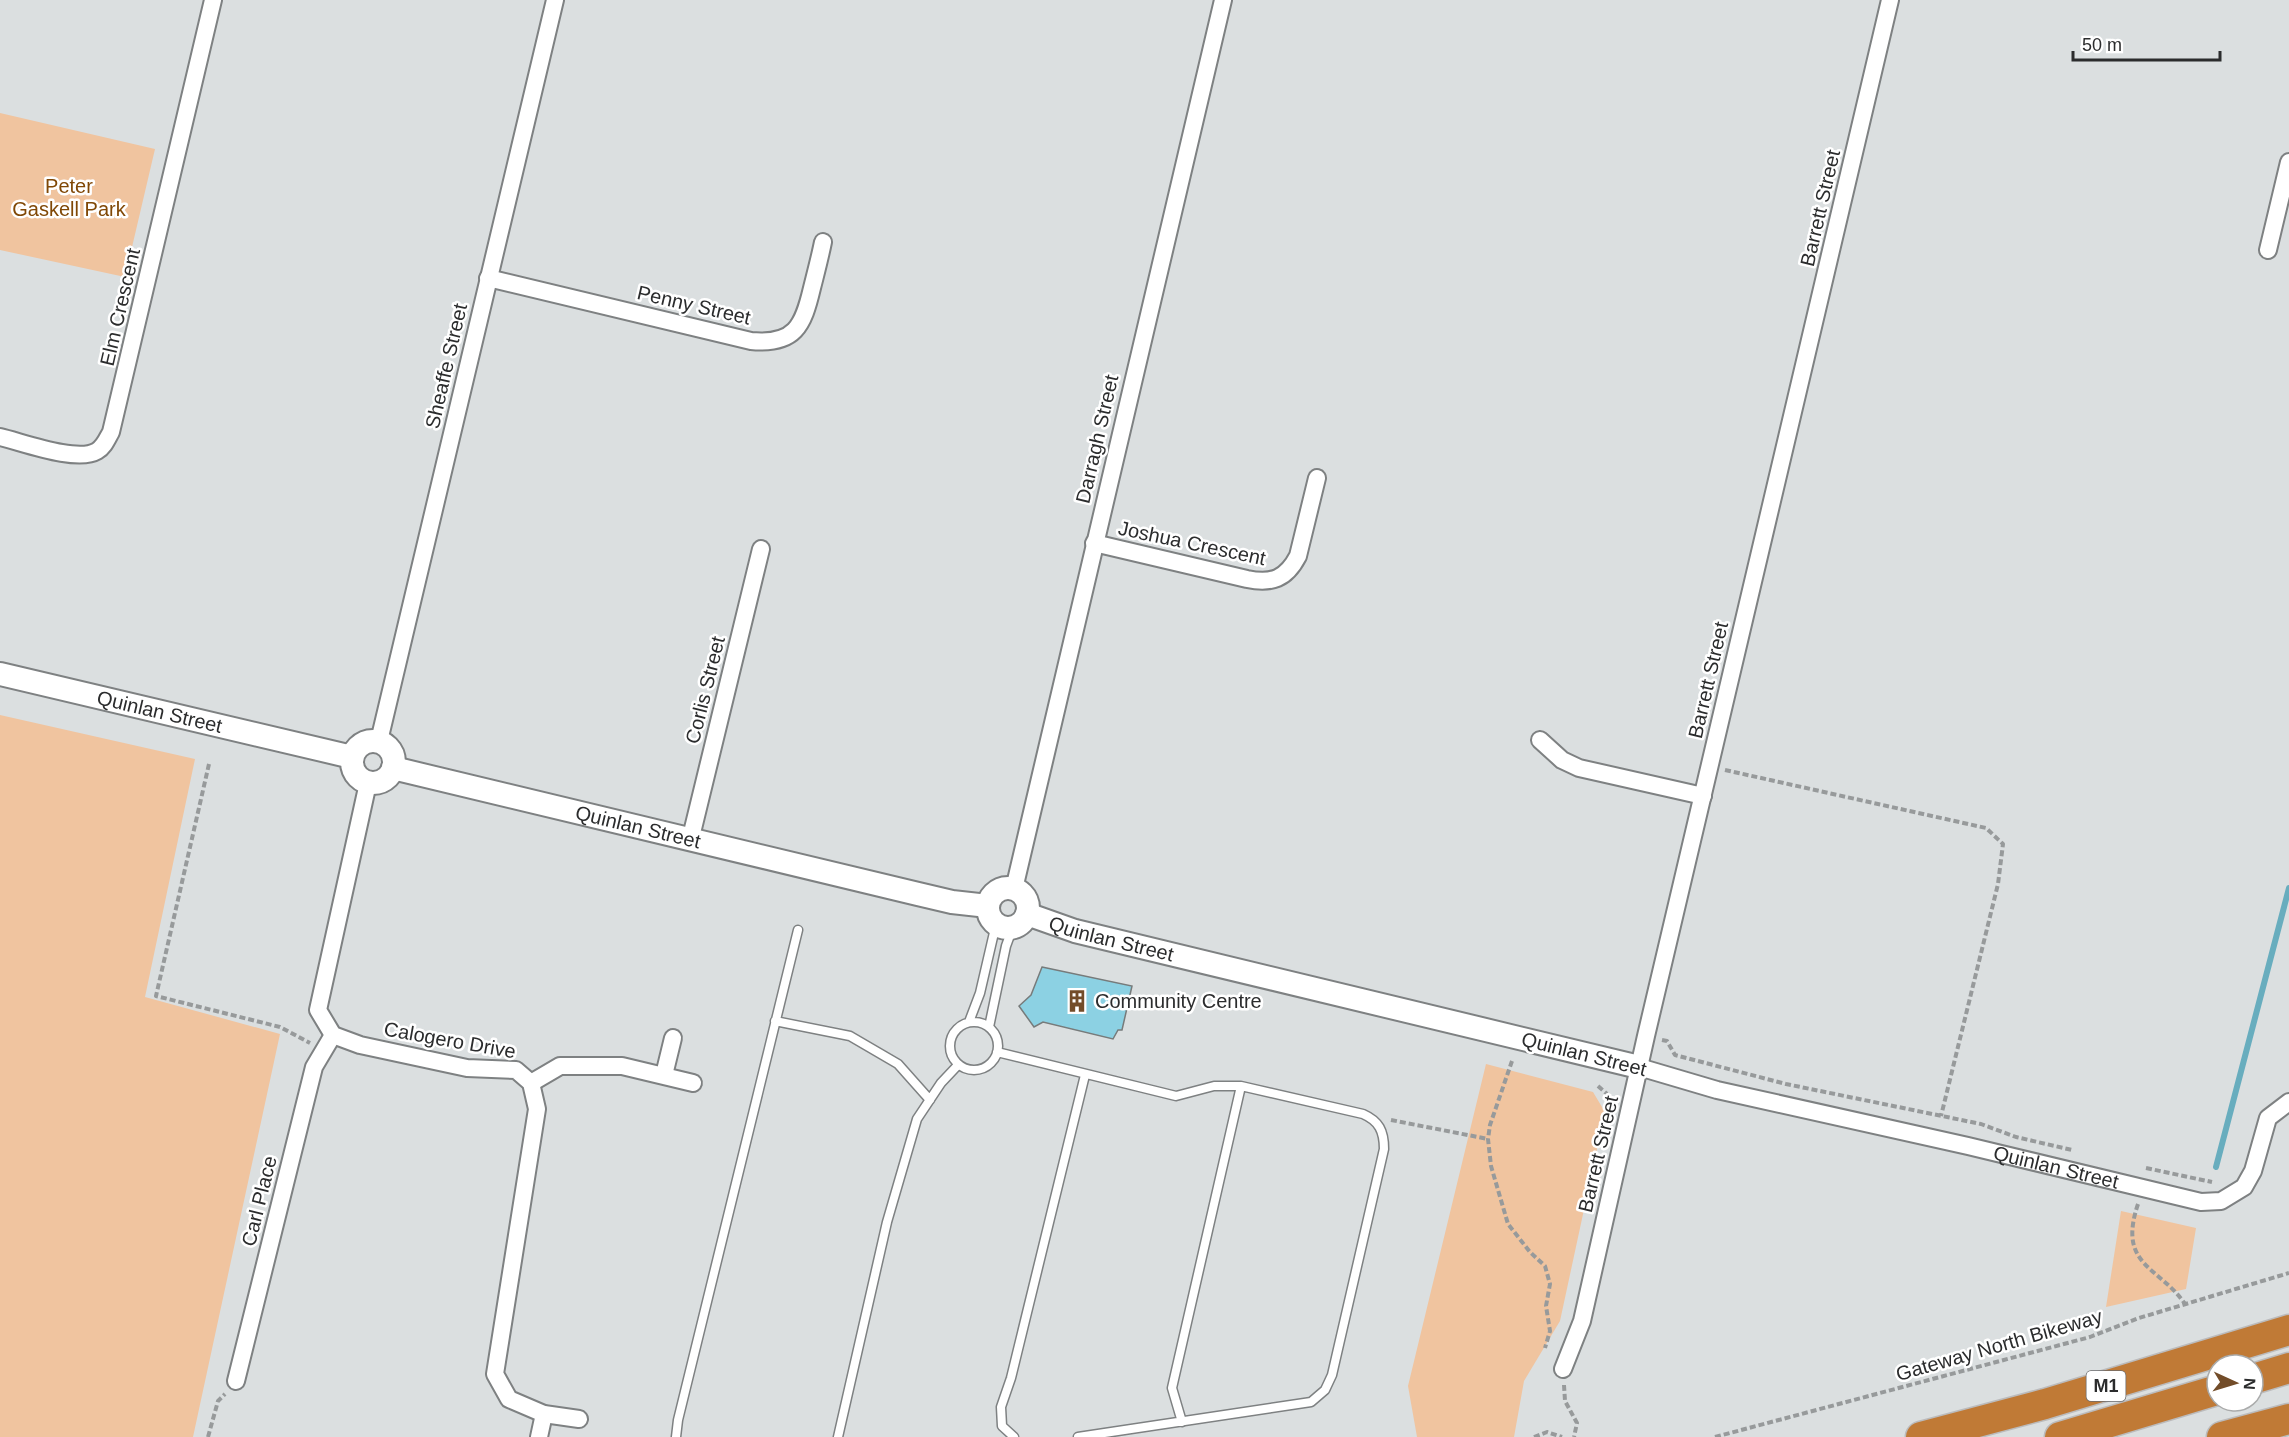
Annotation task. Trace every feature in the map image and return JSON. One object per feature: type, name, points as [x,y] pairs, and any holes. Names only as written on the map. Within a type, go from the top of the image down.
[{"type":"highway","name":"M1","points":[[1921,1437],[2045,1404],[2289,1330]]},
{"type":"highway","points":[[2265,1375],[2289,1368]]},
{"type":"highway","name":"M1","points":[[2060,1437],[2205,1394]]},
{"type":"highway","points":[[2222,1437],[2289,1419]]},
{"type":"street","name":"Elm Crescent","points":[[0,437],[80,455],[102,447],[111,432],[213,0]]},
{"type":"street","name":"Sheaffe Street","points":[[379,741],[555,0]]},
{"type":"street","name":"Darragh Street","points":[[1014,889],[1223,0]]},
{"type":"street","name":"Barrett Street","points":[[1563,1369],[1582,1321],[1639,1067],[1890,0]]},
{"type":"street","points":[[2268,249],[2289,162]]},
{"type":"street","name":"Penny Street","points":[[488,278],[751,341],[769,343],[786,338],[798,328],[806,313],[823,242]]},
{"type":"street","name":"Joshua Crescent","points":[[1094,543],[1263,582],[1274,580],[1293,567],[1298,556],[1317,478]]},
{"type":"street","name":"Corlis Street","points":[[690,841],[762,549]]},
{"type":"street","name":"Quinlan Street","points":[[0,674],[352,757]]},
{"type":"street","points":[[1540,740],[1562,760],[1579,768],[1703,796]]},
{"type":"street","points":[[379,741],[385,744],[393,755],[393,768],[381,782],[368,783],[357,776],[351,764],[352,757],[365,742],[379,741]]},
{"type":"street","name":"Quinlan Street","points":[[393,768],[918,894],[1006,918],[1075,932],[1639,1067],[1717,1090],[1968,1146],[2201,1202],[2221,1201],[2244,1187],[2253,1171],[2268,1118],[2288,1102]]},
{"type":"street","points":[[333,1035],[318,1010],[368,783]]},
{"type":"street","points":[[1008,887],[1014,889],[1024,896],[1028,908],[1006,918],[989,900],[997,891],[1008,887]]},
{"type":"street","name":"Carl Place","points":[[236,1381],[314,1067],[333,1035]]},
{"type":"street","name":"Calogero Drive","points":[[333,1035],[360,1045],[467,1068],[516,1070],[531,1083],[537,1109],[495,1374],[509,1400],[544,1414],[579,1419]]},
{"type":"street","points":[[664,1075],[673,1038]]},
{"type":"street","points":[[531,1083],[560,1066],[622,1066],[693,1083]]},
{"type":"street","points":[[539,1437],[544,1414]]},
{"type":"lane","points":[[969,1022],[1006,918]]},
{"type":"lane","points":[[989,1027],[1006,946],[1006,918]]},
{"type":"lane","points":[[676,1437],[678,1420],[798,930]]},
{"type":"lane","points":[[776,1021],[850,1036],[898,1064],[930,1100]]},
{"type":"lane","points":[[969,1022],[989,1027],[997,1038],[997,1052],[989,1066],[981,1070],[965,1069],[958,1065],[950,1052],[951,1037],[956,1030],[969,1022]]},
{"type":"lane","points":[[997,1052],[1176,1096],[1214,1086],[1241,1086],[1363,1114],[1373,1118],[1384,1136],[1384,1149],[1332,1375],[1325,1390],[1311,1402],[1078,1437]]},
{"type":"lane","points":[[838,1437],[887,1222],[917,1119],[941,1083],[958,1065]]},
{"type":"lane","points":[[1014,1437],[1002,1426],[1001,1407],[1011,1378],[1085,1075]]},
{"type":"lane","points":[[1182,1422],[1172,1388],[1241,1086]]},
{"type":"path","points":[[210,764],[156,996],[280,1027],[324,1050]]},
{"type":"path","points":[[1710,767],[1986,828],[2003,844],[1998,884],[1941,1116]]},
{"type":"path","points":[[1660,1039],[1667,1041],[1675,1055],[1682,1057],[1786,1084],[1981,1125],[2016,1137],[2081,1153]]},
{"type":"path","points":[[1512,1061],[1490,1125],[1488,1139],[1491,1166],[1508,1224],[1530,1252],[1545,1266],[1550,1284],[1546,1306],[1550,1331],[1545,1348]]},
{"type":"path","points":[[1599,1086],[1606,1093],[1612,1110]]},
{"type":"path","points":[[1379,1125],[1391,1120],[1488,1139]]},
{"type":"path","points":[[2135,1166],[2219,1182]]},
{"type":"path","points":[[2146,1168],[2133,1233],[2135,1250],[2143,1264],[2179,1295],[2186,1304]]},
{"type":"path","name":"Gateway North Bikeway","points":[[1715,1437],[2067,1344],[2139,1318],[2289,1273]]},
{"type":"path","points":[[1563,1369],[1565,1401],[1577,1424],[1574,1437]]},
{"type":"path","points":[[208,1437],[218,1401],[236,1381]]},
{"type":"path","points":[[1534,1437],[1547,1432],[1562,1437]]},
{"type":"green space","name":"Peter Gaskell Park","points":[[0,113],[155,149],[125,277],[0,250]]},
{"type":"green space","points":[[0,715],[195,759],[145,997],[280,1034],[193,1437],[0,1437]]},
{"type":"green space","points":[[1486,1064],[1593,1092],[1605,1112],[1560,1321],[1524,1381],[1514,1437],[1417,1437],[1408,1386]]},
{"type":"green space","points":[[2121,1211],[2196,1228],[2186,1289],[2106,1307]]},
{"type":"building","name":"Community Centre","points":[[1042,967],[1132,986],[1122,1030],[1118,1030],[1113,1039],[1043,1022],[1034,1027],[1019,1006],[1031,995]]},
{"type":"waterway","points":[[2216,1167],[2289,888]]},
{"type":"place","name":"Community Centre","points":[[1077,1001]]}]
